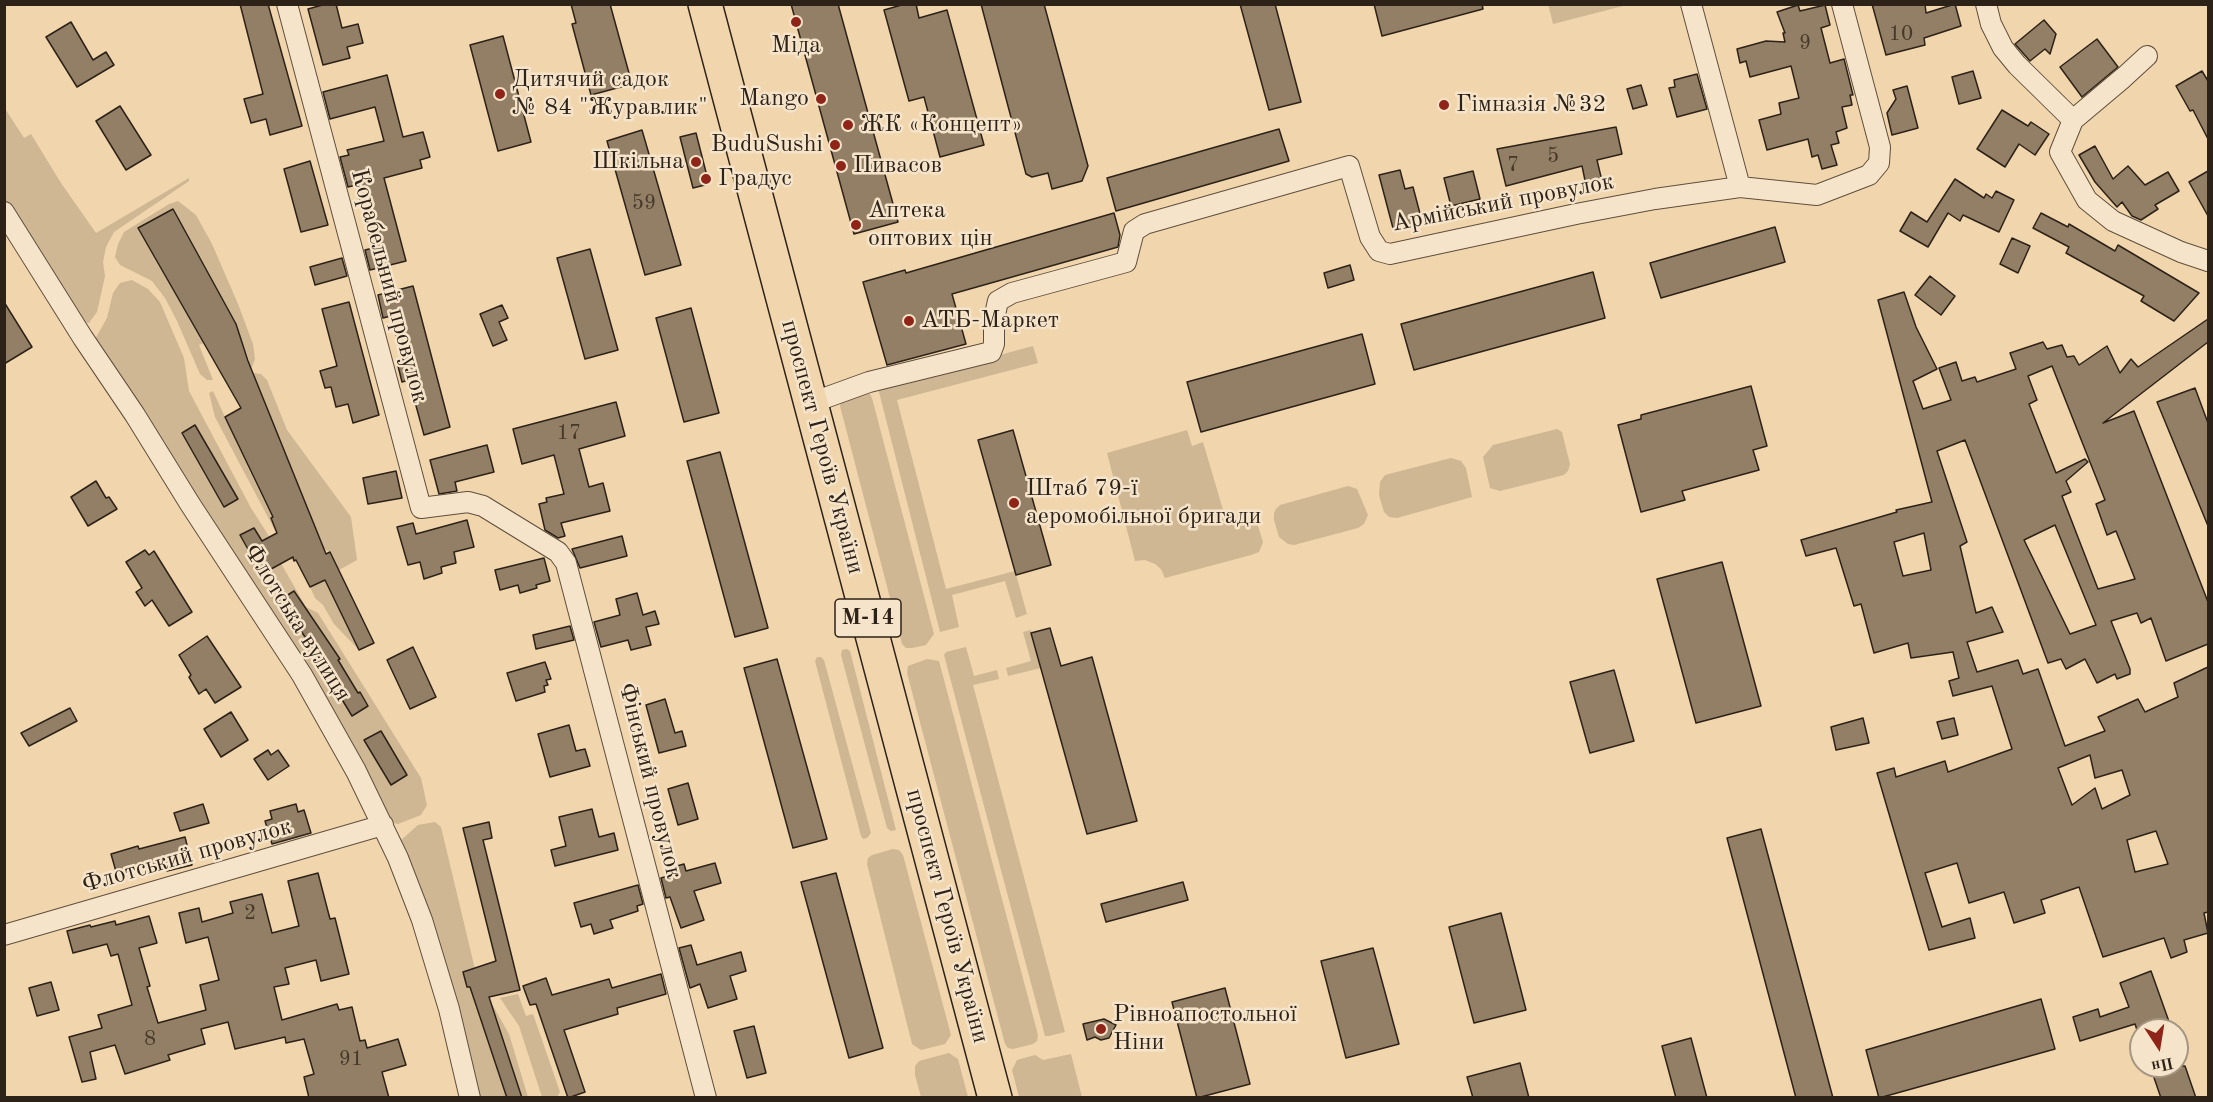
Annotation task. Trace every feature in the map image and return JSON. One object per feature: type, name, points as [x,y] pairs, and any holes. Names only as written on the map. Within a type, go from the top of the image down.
[{"type":"highway","name":"проспект Героїв України","points":[[705,4],[994,1098]]},
{"type":"street","name":"Корабельний провулок","points":[[287,4],[421,508],[468,502],[483,506],[495,513]]},
{"type":"street","points":[[1691,4],[1740,187]]},
{"type":"street","name":"Армійський провулок","points":[[811,403],[869,382],[991,352],[994,344],[994,319],[998,301],[1012,293],[1126,262],[1134,231],[1145,224],[1349,166],[1370,237],[1379,251],[1390,254],[1576,214],[1655,199],[1740,187],[1817,195],[1869,175],[1879,163],[1880,147],[1842,4]]},
{"type":"street","points":[[1986,4],[1991,24],[2003,48],[2017,65],[2073,120]]},
{"type":"street","points":[[2147,56],[2073,120],[2060,152],[2087,200],[2112,221],[2181,252],[2208,261]]},
{"type":"street","name":"Флотська вулиця","points":[[4,212],[82,338],[135,415],[190,504],[303,675],[356,771],[383,825],[422,920],[449,1009],[470,1098]]},
{"type":"street","name":"Фінський провулок","points":[[495,513],[558,552],[566,563],[706,1098]]},
{"type":"street","name":"Флотський провулок","points":[[4,935],[383,825]]},
{"type":"shaded area","points":[[1548,4],[1627,4],[1627,5],[1553,24]]},
{"type":"shaded area","points":[[4,107],[24,138],[31,134],[61,183],[96,233],[189,178],[189,181],[114,232],[106,247],[103,262],[105,276],[97,312],[89,323],[83,322],[51,281],[5,201]]},
{"type":"shaded area","points":[[178,201],[196,215],[212,244],[253,344],[255,359],[252,367],[230,373],[231,369],[249,360],[235,323],[173,209],[139,227],[204,343],[199,345],[213,380],[207,380],[200,374],[177,321],[165,298],[152,281],[120,265],[115,257],[124,232],[169,204]]},
{"type":"shaded area","points":[[132,280],[148,289],[160,302],[184,358],[189,391],[251,508],[274,544],[279,560],[306,607],[318,613],[421,778],[427,805],[421,815],[398,824],[393,823],[386,816],[94,341],[107,318],[113,293],[120,283]]},
{"type":"shaded area","points":[[1033,346],[1038,363],[897,400],[946,589],[1015,571],[1027,614],[1016,618],[1005,581],[952,595],[959,627],[940,632],[878,388]]},
{"type":"shaded area","points":[[253,373],[261,374],[267,380],[287,430],[351,517],[357,560],[339,570],[330,552],[324,549]]},
{"type":"shaded area","points":[[213,391],[294,561],[290,559],[215,417],[209,393]]},
{"type":"shaded area","points":[[865,393],[870,394],[872,398],[934,634],[926,645],[912,648],[906,648],[902,644],[840,406],[841,402]]},
{"type":"shaded area","points":[[1557,429],[1562,432],[1570,464],[1564,475],[1500,491],[1490,488],[1483,457],[1493,445]]},
{"type":"shaded area","points":[[1187,430],[1192,446],[1203,442],[1226,520],[1246,515],[1253,517],[1263,542],[1259,552],[1251,555],[1165,578],[1161,569],[1155,564],[1145,560],[1135,561],[1107,453]]},
{"type":"shaded area","points":[[1451,458],[1461,461],[1466,468],[1472,497],[1397,518],[1389,517],[1384,512],[1379,495],[1380,482],[1385,475]]},
{"type":"shaded area","points":[[1348,486],[1357,489],[1368,515],[1364,524],[1358,528],[1294,545],[1288,544],[1279,537],[1274,513],[1280,505]]},
{"type":"shaded area","points":[[325,580],[359,650],[334,624],[323,605],[315,598],[310,587]]},
{"type":"shaded area","points":[[1031,630],[1041,668],[1008,676],[1006,668],[1031,661],[1023,632]]},
{"type":"shaded area","points":[[966,647],[974,676],[997,670],[999,679],[973,685],[1065,1032],[1049,1036],[1045,1036],[944,655],[946,652]]},
{"type":"shaded area","points":[[842,650],[850,651],[896,830],[891,831],[887,828],[841,655]]},
{"type":"shaded area","points":[[817,657],[824,660],[871,833],[867,838],[863,839],[861,836],[815,661]]},
{"type":"shaded area","points":[[927,659],[939,661],[1038,1035],[1037,1041],[1033,1044],[1013,1049],[1008,1048],[1005,1044],[907,673],[908,666]]},
{"type":"shaded area","points":[[435,822],[441,827],[480,990],[488,997],[509,1034],[528,1097],[475,1097],[400,841],[418,825]]},
{"type":"shaded area","points":[[893,849],[899,850],[903,855],[951,1035],[945,1044],[921,1050],[912,1044],[867,864],[868,858],[872,855]]},
{"type":"shaded area","points":[[518,994],[526,1016],[533,1014],[560,1092],[557,1097],[542,1097],[519,1026],[500,998]]},
{"type":"shaded area","points":[[949,1053],[958,1059],[968,1097],[921,1097],[915,1066],[919,1061]]},
{"type":"shaded area","points":[[1071,1054],[1082,1097],[1019,1097],[1012,1070],[1017,1060],[1035,1055],[1043,1060]]},
{"type":"building","points":[[240,4],[268,4],[302,126],[270,135],[266,119],[251,123],[244,99],[263,94]]},
{"type":"building","points":[[336,4],[342,28],[358,24],[363,43],[347,47],[350,58],[323,65],[308,9]]},
{"type":"building","points":[[571,4],[610,4],[632,84],[591,95],[572,24],[576,23]]},
{"type":"building","name":"ЖК «Концепт»","points":[[791,4],[838,4],[898,222],[854,234]]},
{"type":"building","points":[[905,4],[916,4],[919,18],[947,10],[984,145],[940,157],[924,97],[909,101],[884,10]]},
{"type":"building","points":[[981,4],[1044,4],[1088,166],[1082,181],[1052,189],[1048,173],[1032,177],[1026,174]]},
{"type":"building","points":[[1240,4],[1275,4],[1301,102],[1269,110]]},
{"type":"building","points":[[1374,4],[1482,4],[1483,9],[1382,36]]},
{"type":"building","points":[[1872,4],[1925,4],[1926,13],[1955,4],[1961,26],[1924,38],[1925,45],[1886,55]]},
{"type":"building","points":[[1798,5],[1800,11],[1825,5],[1830,25],[1821,28],[1830,63],[1844,59],[1853,95],[1850,95],[1852,105],[1842,107],[1847,128],[1836,132],[1839,143],[1831,145],[1837,165],[1822,169],[1818,155],[1812,157],[1808,139],[1767,150],[1759,120],[1781,114],[1779,103],[1799,98],[1791,66],[1750,77],[1746,61],[1740,63],[1737,49],[1766,41],[1785,42],[1783,33],[1785,33],[1777,12]]},
{"type":"building","points":[[2044,20],[2056,34],[2050,54],[2045,49],[2030,61],[2015,44]]},
{"type":"building","points":[[71,22],[93,60],[106,52],[114,65],[77,87],[46,37]]},
{"type":"building","name":"Дитячий садок № 84 \"Журавлик\"","points":[[503,36],[531,142],[498,151],[470,45]]},
{"type":"building","points":[[2097,39],[2118,67],[2082,97],[2060,67]]},
{"type":"building","points":[[1973,71],[1981,98],[1959,104],[1952,77]]},
{"type":"building","points":[[2202,71],[2208,81],[2208,139],[2193,110],[2190,111],[2176,86]]},
{"type":"building","points":[[1697,74],[1707,109],[1677,117],[1669,88],[1675,87],[1674,80]]},
{"type":"building","points":[[387,75],[403,137],[423,132],[430,157],[420,160],[422,168],[384,178],[406,261],[370,270],[365,250],[373,248],[356,185],[348,187],[340,157],[349,155],[347,150],[384,141],[375,107],[330,119],[323,92]]},
{"type":"building","points":[[1641,85],[1647,105],[1633,109],[1627,89]]},
{"type":"building","points":[[1907,86],[1918,128],[1892,135],[1887,113],[1896,99],[1893,90]]},
{"type":"building","points":[[120,106],[151,155],[126,170],[96,121]]},
{"type":"building","points":[[2002,110],[2028,126],[2031,122],[2049,134],[2035,155],[2019,144],[2005,167],[1977,149]]},
{"type":"building","points":[[1616,127],[1622,154],[1597,160],[1602,181],[1586,185],[1582,166],[1506,186],[1497,149]]},
{"type":"building","points":[[1279,129],[1289,161],[1116,211],[1107,178]]},
{"type":"building","points":[[642,130],[681,265],[645,275],[607,141]]},
{"type":"building","points":[[696,133],[709,184],[693,188],[680,137]]},
{"type":"building","points":[[2095,146],[2113,179],[2128,166],[2145,185],[2168,172],[2179,191],[2155,205],[2158,209],[2141,220],[2132,216],[2122,202],[2117,207],[2095,182],[2079,155]]},
{"type":"building","points":[[310,161],[328,225],[301,232],[284,169]]},
{"type":"building","points":[[1400,170],[1405,189],[1413,187],[1423,225],[1394,232],[1379,175]]},
{"type":"building","points":[[1473,171],[1480,199],[1451,206],[1444,178]]},
{"type":"building","points":[[2208,171],[2208,216],[2189,182]]},
{"type":"building","points":[[1955,179],[1984,198],[1986,194],[1992,198],[1996,191],[2014,200],[1999,232],[1963,215],[1960,221],[1948,213],[1928,247],[1900,231],[1911,212],[1927,222]]},
{"type":"building","points":[[173,209],[236,324],[248,361],[326,554],[330,552],[374,643],[359,650],[325,580],[310,587],[293,557],[262,574],[240,535],[254,528],[262,541],[277,533],[271,518],[273,517],[225,417],[241,408],[138,228]]},
{"type":"building","points":[[1114,213],[1120,235],[1118,247],[952,294],[966,344],[887,365],[863,282],[905,270],[906,273]]},
{"type":"building","points":[[2041,213],[2068,227],[2069,224],[2115,251],[2118,245],[2199,293],[2174,321],[2141,301],[2144,296],[2066,253],[2069,247],[2033,228]]},
{"type":"building","points":[[1775,227],[1785,262],[1661,298],[1650,263]]},
{"type":"building","points":[[2012,238],[2030,246],[2018,273],[2000,264]]},
{"type":"building","points":[[590,249],[618,350],[585,359],[557,258]]},
{"type":"building","points":[[342,258],[347,276],[315,285],[310,267]]},
{"type":"building","points":[[1350,265],[1354,280],[1328,288],[1324,273]]},
{"type":"building","points":[[1593,272],[1605,318],[1414,370],[1401,324]]},
{"type":"building","points":[[1930,276],[1955,296],[1941,315],[1915,295]]},
{"type":"building","points":[[413,286],[450,427],[424,435],[409,380],[402,382],[398,366],[404,364],[391,316],[383,318],[378,295]]},
{"type":"building","points":[[1904,292],[1916,327],[1937,369],[1913,381],[1923,409],[1951,400],[1939,368],[1956,362],[1962,381],[1975,377],[1977,382],[2016,369],[2010,353],[2043,342],[2047,349],[2062,345],[2067,357],[2074,356],[2079,365],[2107,346],[2120,373],[2131,359],[2138,367],[2208,319],[2208,342],[2103,423],[2134,411],[2208,602],[2208,644],[2166,661],[2151,618],[2141,623],[2137,613],[2111,621],[2130,674],[2117,679],[2115,674],[2097,683],[2085,659],[2066,669],[2061,659],[2048,663],[1965,440],[1937,451],[1967,542],[1960,546],[1976,613],[1992,607],[2003,632],[1967,642],[1977,672],[2018,660],[2023,674],[2038,669],[2065,746],[2105,731],[2098,717],[2138,699],[2145,712],[2178,697],[2174,683],[2208,667],[2208,912],[2204,913],[2208,933],[2184,940],[2187,952],[2171,958],[2164,938],[2103,957],[2079,887],[2041,900],[2045,913],[2014,923],[2004,892],[1969,903],[1957,863],[1925,873],[1942,927],[1970,918],[1975,938],[1929,950],[1877,773],[1894,768],[1896,777],[1945,761],[1948,772],[2012,749],[1992,686],[1953,696],[1949,681],[1959,678],[1953,652],[1911,658],[1908,643],[1874,653],[1861,604],[1854,606],[1836,548],[1806,556],[1801,540],[1897,512],[1896,510],[1932,502],[1878,300]],"holes":[[[2052,366],[2105,500],[2096,504],[2107,535],[2116,531],[2135,579],[2098,589],[2062,496],[2071,492],[2066,481],[2088,462],[2085,459],[2056,473],[2029,404],[2037,400],[2028,376]],[[2055,525],[2096,625],[2070,634],[2024,540]],[[1924,533],[1931,570],[1903,576],[1894,542]],[[2090,755],[2095,778],[2122,770],[2130,795],[2102,809],[2095,788],[2072,805],[2058,768]],[[2156,831],[2168,864],[2135,872],[2127,840]]]},
{"type":"building","points":[[4,302],[32,347],[4,364]]},
{"type":"building","points":[[349,302],[379,415],[353,423],[348,404],[336,407],[331,387],[325,388],[320,371],[337,366],[322,309]]},
{"type":"building","points":[[502,305],[508,318],[499,322],[507,340],[493,346],[480,314]]},
{"type":"building","points":[[691,308],[719,413],[684,422],[656,318]]},
{"type":"building","points":[[1362,334],[1375,384],[1201,432],[1187,382]]},
{"type":"building","points":[[1751,386],[1767,446],[1753,450],[1759,470],[1682,491],[1685,500],[1641,512],[1618,425],[1641,419],[1641,415]]},
{"type":"building","points":[[2195,388],[2208,423],[2208,526],[2157,402]]},
{"type":"building","points":[[616,402],[625,436],[579,449],[589,487],[603,483],[610,511],[561,523],[565,536],[558,538],[545,530],[539,504],[547,502],[546,498],[564,494],[554,455],[522,464],[513,429]]},
{"type":"building","points":[[195,425],[238,499],[224,507],[182,433]]},
{"type":"building","name":"Штаб 79-ї аеромобільної бригади","points":[[1013,430],[1051,565],[1016,575],[978,440]]},
{"type":"building","points":[[487,445],[494,472],[455,482],[457,491],[439,494],[430,460]]},
{"type":"building","points":[[720,452],[768,628],[735,637],[687,461]]},
{"type":"building","points":[[396,471],[402,498],[368,504],[363,478]]},
{"type":"building","points":[[96,481],[106,498],[109,497],[117,509],[88,526],[71,497]]},
{"type":"building","points":[[467,520],[474,547],[454,552],[456,563],[441,567],[442,573],[424,579],[420,562],[408,565],[397,527],[413,523],[416,534]]},
{"type":"building","points":[[622,536],[627,556],[580,568],[572,549]]},
{"type":"building","points":[[145,550],[149,555],[154,551],[192,612],[169,626],[152,600],[145,606],[136,592],[142,588],[126,562]]},
{"type":"building","points":[[544,558],[550,581],[520,593],[518,585],[500,590],[495,570]]},
{"type":"building","points":[[1722,562],[1761,706],[1696,723],[1657,579]]},
{"type":"building","points":[[294,591],[340,659],[338,660],[368,706],[352,716],[320,663],[322,662],[280,600]]},
{"type":"building","points":[[637,593],[643,615],[655,611],[659,624],[646,627],[651,645],[631,650],[628,640],[601,647],[594,622],[620,615],[616,599]]},
{"type":"building","points":[[570,626],[574,640],[536,649],[533,635]]},
{"type":"building","points":[[1050,628],[1061,666],[1092,657],[1137,821],[1087,834],[1031,633]]},
{"type":"building","points":[[207,636],[241,687],[215,703],[206,689],[199,694],[179,655]]},
{"type":"building","points":[[413,647],[436,697],[410,709],[387,660]]},
{"type":"building","points":[[777,659],[827,839],[793,848],[744,668]]},
{"type":"building","points":[[545,662],[551,679],[546,680],[548,685],[544,686],[545,692],[516,701],[507,673]]},
{"type":"building","points":[[1614,670],[1634,741],[1590,753],[1570,682]]},
{"type":"building","points":[[665,699],[675,733],[682,731],[686,746],[659,753],[646,705]]},
{"type":"building","points":[[70,708],[77,721],[29,746],[21,733]]},
{"type":"building","points":[[231,712],[248,740],[221,757],[204,729]]},
{"type":"building","points":[[1863,718],[1869,743],[1836,750],[1831,727]]},
{"type":"building","points":[[1954,718],[1958,735],[1942,739],[1937,722]]},
{"type":"building","points":[[569,725],[576,751],[585,749],[590,766],[550,777],[538,734]]},
{"type":"building","points":[[381,731],[407,775],[391,785],[364,740]]},
{"type":"building","points":[[268,750],[271,755],[278,750],[289,766],[268,780],[254,759]]},
{"type":"building","points":[[688,783],[698,819],[678,825],[668,789]]},
{"type":"building","points":[[203,804],[209,823],[180,831],[174,813]]},
{"type":"building","points":[[296,804],[298,812],[304,810],[311,833],[272,844],[265,821],[272,819],[270,811]]},
{"type":"building","points":[[592,809],[599,837],[614,833],[618,850],[555,866],[551,850],[566,846],[559,817]]},
{"type":"building","points":[[489,822],[492,838],[483,840],[520,990],[489,997],[522,1098],[507,1098],[463,972],[496,961],[463,828]]},
{"type":"building","points":[[1761,829],[1833,1098],[1796,1098],[1727,838]]},
{"type":"building","points":[[185,837],[192,865],[167,871],[164,861],[117,875],[111,854]]},
{"type":"building","points":[[715,863],[721,883],[694,891],[704,920],[681,928],[670,897],[666,898],[661,878],[668,876],[666,869],[684,864],[686,871]]},
{"type":"building","points":[[318,873],[330,919],[335,918],[349,974],[321,981],[316,960],[285,968],[289,984],[274,987],[282,1020],[337,1004],[339,1010],[352,1007],[360,1041],[365,1040],[367,1048],[398,1039],[406,1065],[382,1072],[389,1098],[309,1098],[304,1077],[314,1074],[304,1039],[286,1043],[285,1037],[235,1049],[228,1022],[201,1029],[205,1044],[168,1055],[170,1060],[125,1074],[115,1045],[90,1052],[96,1079],[82,1082],[69,1037],[102,1028],[98,1015],[132,1005],[118,954],[111,956],[107,944],[73,953],[67,931],[115,921],[116,925],[149,916],[157,943],[139,948],[150,986],[147,987],[158,1023],[206,1010],[200,985],[219,980],[208,937],[186,943],[179,913],[199,908],[202,922],[233,913],[230,902],[262,894],[272,933],[299,926],[288,881]]},
{"type":"building","points":[[836,873],[883,1048],[849,1058],[801,882]]},
{"type":"building","points":[[1183,882],[1188,900],[1106,922],[1101,904]]},
{"type":"building","points":[[638,885],[643,904],[637,906],[638,911],[610,920],[613,928],[594,934],[591,924],[581,927],[574,903]]},
{"type":"building","points":[[1501,913],[1526,1010],[1474,1023],[1449,927]]},
{"type":"building","points":[[691,945],[697,965],[741,952],[746,971],[730,976],[737,999],[708,1008],[700,984],[690,988],[679,948]]},
{"type":"building","points":[[1373,948],[1399,1044],[1346,1058],[1321,961]]},
{"type":"building","points":[[2151,971],[2168,1018],[2129,1018],[2129,1026],[2080,1041],[2073,1017],[2098,1009],[2100,1017],[2129,1007],[2120,983]]},
{"type":"building","points":[[661,974],[666,994],[617,1008],[618,1014],[564,1030],[585,1092],[568,1098],[536,1004],[530,1005],[523,986],[546,978],[552,995],[609,979],[612,988]]},
{"type":"building","points":[[51,982],[59,1010],[37,1016],[29,988]]},
{"type":"building","points":[[1225,988],[1250,1084],[1197,1098],[1172,1002]]},
{"type":"building","points":[[2041,999],[2055,1049],[1879,1098],[1866,1050]]},
{"type":"building","name":"Рівноапостольної Ніни","points":[[1104,1019],[1116,1025],[1109,1038],[1101,1040],[1095,1037],[1087,1040],[1083,1024]]},
{"type":"building","points":[[754,1026],[766,1073],[747,1078],[734,1031]]},
{"type":"building","points":[[1691,1038],[1707,1098],[1676,1098],[1662,1046]]},
{"type":"building","points":[[1520,1063],[1529,1098],[1473,1098],[1467,1077]]},
{"type":"building","points":[[2154,1078],[2189,1078],[2196,1098],[2161,1098]]},
{"type":"place","name":"Міда","points":[[796,22]]},
{"type":"place","name":"Дитячий садок № 84 \"Журавлик\"","points":[[500,94]]},
{"type":"place","name":"Mango","points":[[821,99]]},
{"type":"place","name":"Гімназія №32","points":[[1444,105]]},
{"type":"place","name":"ЖК «Концепт»","points":[[848,125]]},
{"type":"place","name":"BuduSushi","points":[[835,145]]},
{"type":"place","name":"Шкільна","points":[[696,162]]},
{"type":"place","name":"Пивасов","points":[[841,166]]},
{"type":"place","name":"Градус","points":[[706,179]]},
{"type":"place","name":"Аптека оптових цін","points":[[856,225]]},
{"type":"place","name":"АТБ-Маркет","points":[[909,321]]},
{"type":"place","name":"Штаб 79-ї аеромобільної бригади","points":[[1014,503]]},
{"type":"place","name":"Рівноапостольної Ніни","points":[[1101,1029]]}]
